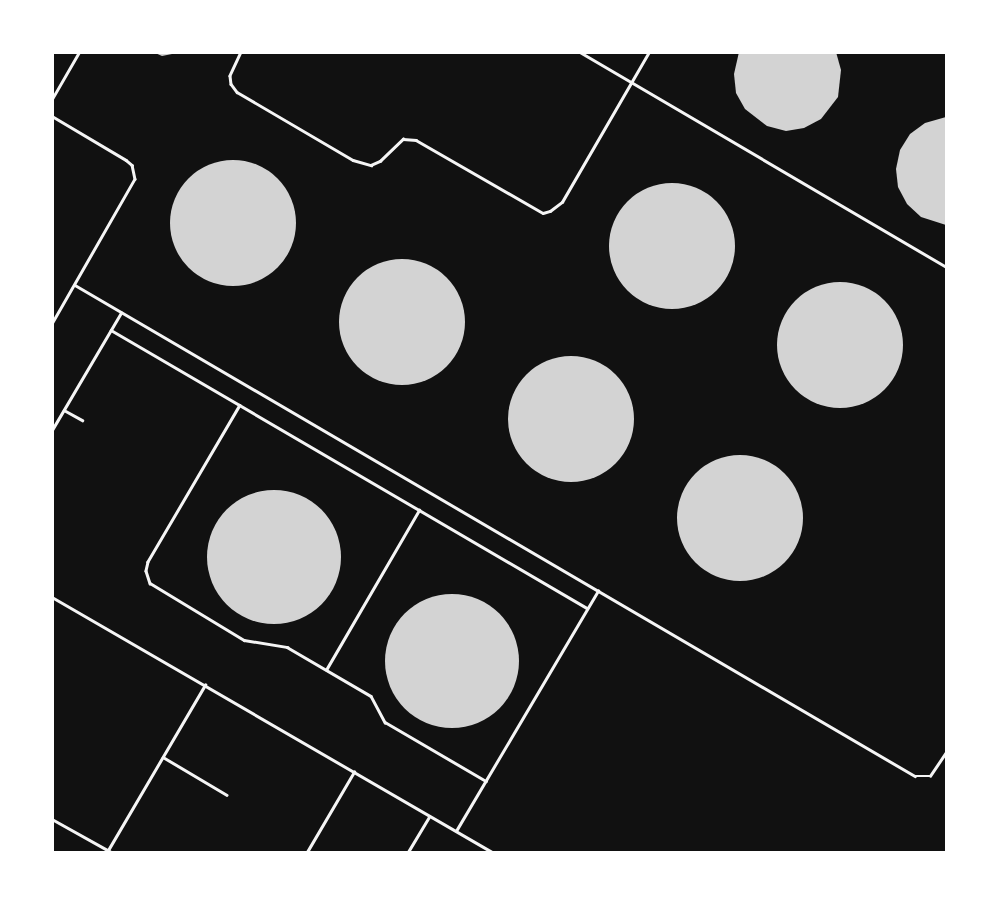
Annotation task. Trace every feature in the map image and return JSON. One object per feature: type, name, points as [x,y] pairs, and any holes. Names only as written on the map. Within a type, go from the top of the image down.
[{"type":"lane","points":[[52,99],[80,52]]},
{"type":"lane","points":[[241,52],[230,76],[231,84],[237,92],[353,160],[371,165],[380,161],[403,139],[416,140],[543,213],[550,212],[562,202],[649,52]]},
{"type":"lane","points":[[580,52],[946,267]]},
{"type":"lane","points":[[52,116],[126,160],[135,172],[132,186],[52,324]]},
{"type":"lane","points":[[75,286],[915,776],[930,776],[946,752]]},
{"type":"lane","points":[[52,430],[121,312]]},
{"type":"lane","points":[[111,330],[587,608]]},
{"type":"lane","points":[[240,405],[148,562],[147,580],[153,586],[244,640],[287,647],[371,696],[385,722],[486,781]]},
{"type":"lane","points":[[64,410],[82,420]]},
{"type":"lane","points":[[326,670],[419,510]]},
{"type":"lane","points":[[408,852],[429,816],[457,832],[598,591]]},
{"type":"lane","points":[[52,597],[492,852]]},
{"type":"lane","points":[[52,819],[109,852],[205,686]]},
{"type":"lane","points":[[163,758],[228,795]]},
{"type":"lane","points":[[307,852],[354,772]]},
{"type":"building","points":[[153,52],[177,52],[177,53],[162,56]]},
{"type":"building","points":[[739,52],[836,52],[841,70],[838,97],[821,119],[804,128],[786,131],[767,126],[745,109],[736,93],[734,74]]},
{"type":"building","points":[[946,117],[946,225],[921,217],[907,204],[898,187],[896,169],[900,150],[910,134],[925,123]]},
{"type":"building","points":[[233,160],[257,164],[278,178],[292,199],[296,223],[292,247],[278,268],[257,282],[233,286],[209,282],[188,268],[174,247],[170,223],[174,199],[188,178],[209,164]]},
{"type":"building","points":[[672,183],[696,187],[717,201],[731,222],[735,246],[731,270],[717,291],[696,305],[672,309],[648,305],[627,291],[613,270],[609,246],[613,222],[627,201],[648,187]]},
{"type":"building","points":[[402,259],[426,263],[447,277],[461,298],[465,322],[461,346],[447,367],[426,381],[402,385],[378,381],[357,367],[343,346],[339,322],[343,298],[357,277],[378,263]]},
{"type":"building","points":[[840,282],[864,286],[885,300],[899,321],[903,345],[899,369],[885,390],[864,404],[840,408],[816,404],[795,390],[781,369],[777,345],[781,321],[795,300],[816,286]]},
{"type":"building","points":[[571,356],[595,360],[616,374],[630,395],[634,419],[630,443],[616,464],[595,478],[571,482],[547,478],[526,464],[512,443],[508,419],[512,395],[526,374],[547,360]]},
{"type":"building","points":[[740,455],[764,459],[785,473],[799,494],[803,518],[799,542],[785,563],[764,577],[740,581],[716,577],[695,563],[681,542],[677,518],[681,494],[695,473],[716,459]]},
{"type":"building","points":[[274,490],[300,495],[322,509],[336,531],[341,557],[336,583],[322,605],[300,619],[274,624],[248,619],[226,605],[212,583],[207,557],[212,531],[226,509],[248,495]]},
{"type":"building","points":[[452,594],[478,599],[500,613],[514,635],[519,661],[514,687],[500,709],[478,723],[452,728],[426,723],[404,709],[390,687],[385,661],[390,635],[404,613],[426,599]]}]
